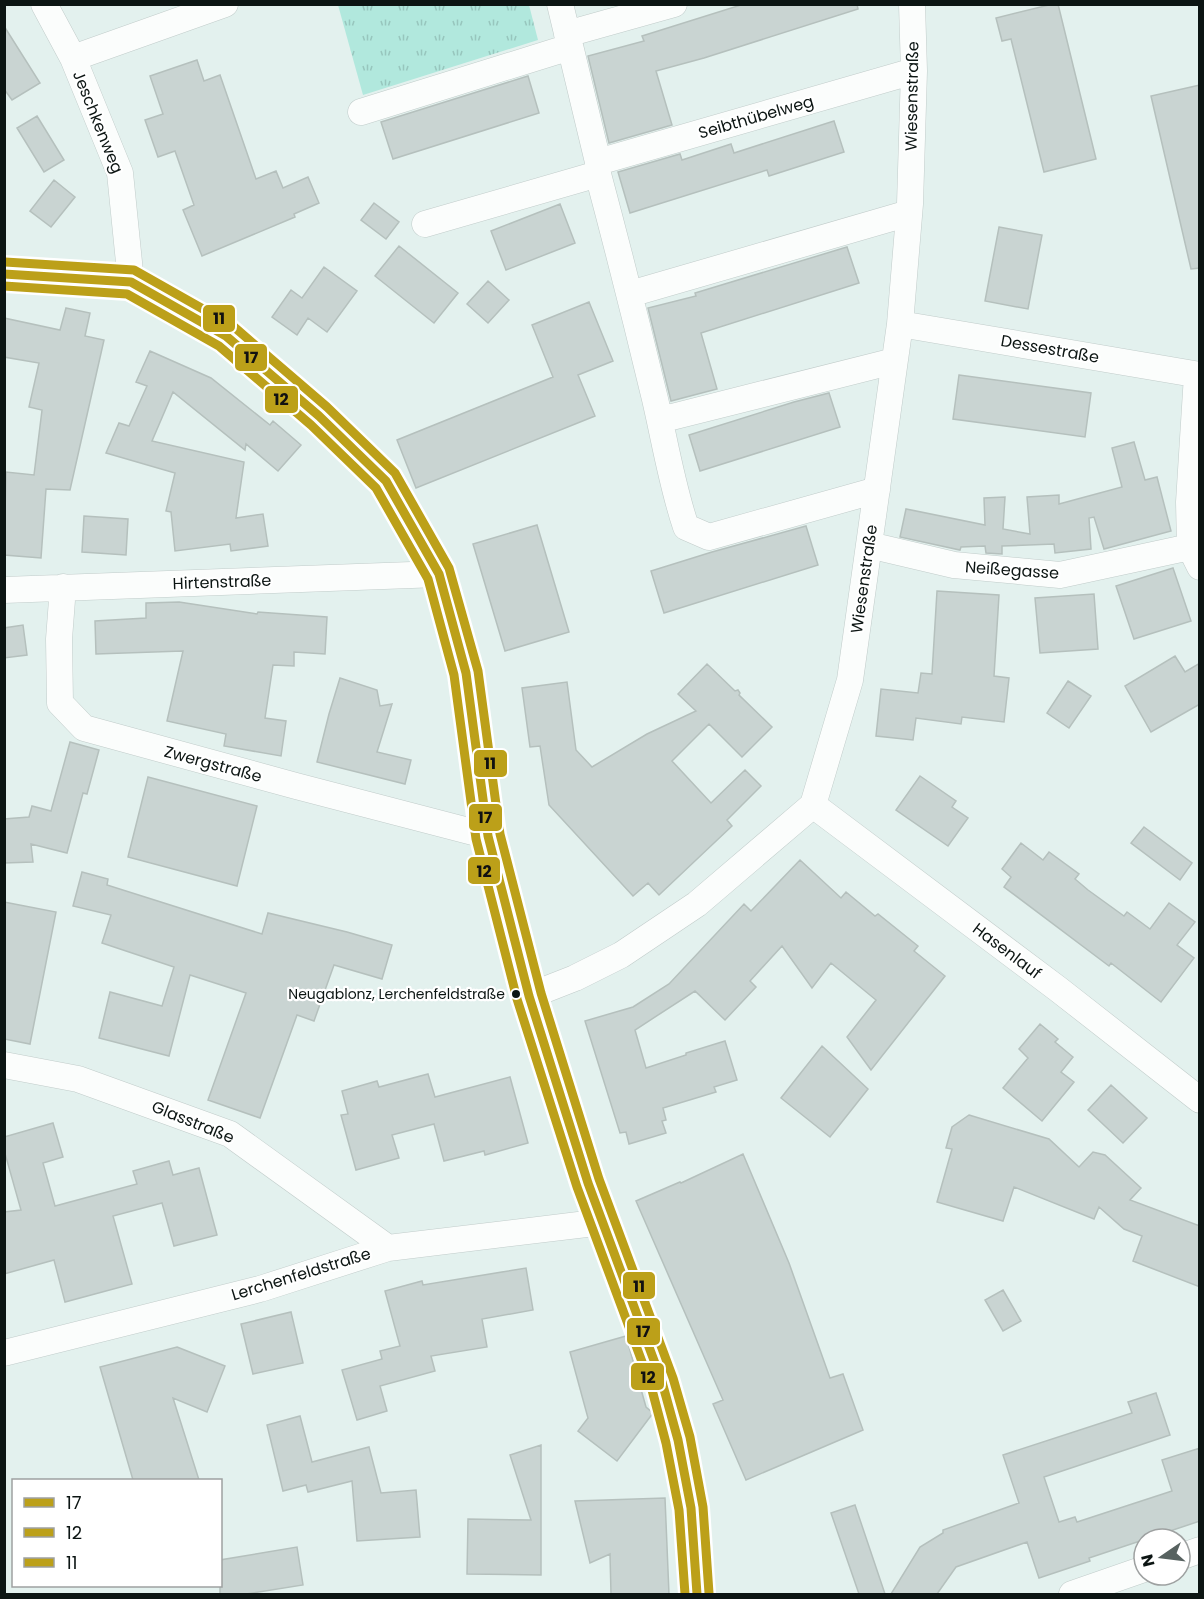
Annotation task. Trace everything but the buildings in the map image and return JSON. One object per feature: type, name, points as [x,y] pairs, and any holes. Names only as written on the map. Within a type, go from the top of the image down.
[{"type":"street","name":"Jeschkenweg","points":[[44,4],[73,58],[120,173],[131,282]]},
{"type":"street","points":[[73,58],[225,4]]},
{"type":"street","points":[[560,4],[660,420],[677,501],[686,527],[709,537],[877,490]]},
{"type":"street","points":[[361,112],[674,4]]},
{"type":"street","name":"Wiesenstraße","points":[[813,805],[850,680],[900,324],[909,213],[914,71],[912,4]]},
{"type":"street","name":"Seibthübelweg","points":[[425,224],[914,71]]},
{"type":"street","points":[[630,294],[909,213]]},
{"type":"street","points":[[4,274],[131,282],[226,336],[319,416],[386,481],[439,574],[466,673],[488,836],[529,996],[588,1183],[662,1382],[678,1440],[691,1508],[697,1594]]},
{"type":"street","name":"Dessestraße","points":[[900,324],[1198,375]]},
{"type":"street","points":[[660,420],[894,361]]},
{"type":"street","name":"Neißegasse","points":[[868,545],[954,566],[1060,575],[1195,557],[1189,502],[1198,375]]},
{"type":"street","name":"Hirtenstraße","points":[[4,590],[439,574]]},
{"type":"street","name":"Zwergstraße","points":[[63,587],[59,639],[60,703],[84,728],[488,836]]},
{"type":"street","points":[[529,996],[575,978],[631,949],[697,904],[813,805]]},
{"type":"street","name":"Hasenlauf","points":[[813,805],[1058,989],[1200,1100]]},
{"type":"street","name":"Glasstraße","points":[[4,1065],[78,1079],[230,1134],[388,1248]]},
{"type":"street","name":"Lerchenfeldstraße","points":[[4,1353],[260,1289],[388,1248],[603,1222]]},
{"type":"street","points":[[1087,1592],[1132,1574]]},
{"type":"green space","points":[[338,5],[529,5],[538,40],[363,95]]},
{"type":"transit line","name":"11","points":[[5,262],[134,270],[233,326],[327,407],[395,473],[449,568],[478,671],[500,834],[541,993],[599,1179],[673,1378],[690,1437],[703,1507],[709,1593]]},
{"type":"transit line","name":"17","points":[[4,274],[131,282],[226,336],[319,416],[386,481],[439,574],[466,673],[488,836],[529,996],[588,1183],[662,1382],[678,1440],[691,1508],[697,1594]]},
{"type":"transit line","name":"12","points":[[4,286],[127,294],[219,346],[311,425],[376,488],[428,579],[454,675],[476,839],[517,999],[577,1187],[651,1386],[666,1443],[679,1510],[685,1594]]},
{"type":"place","name":"Neugablonz, Lerchenfeldstraße","points":[[516,994]]}]
